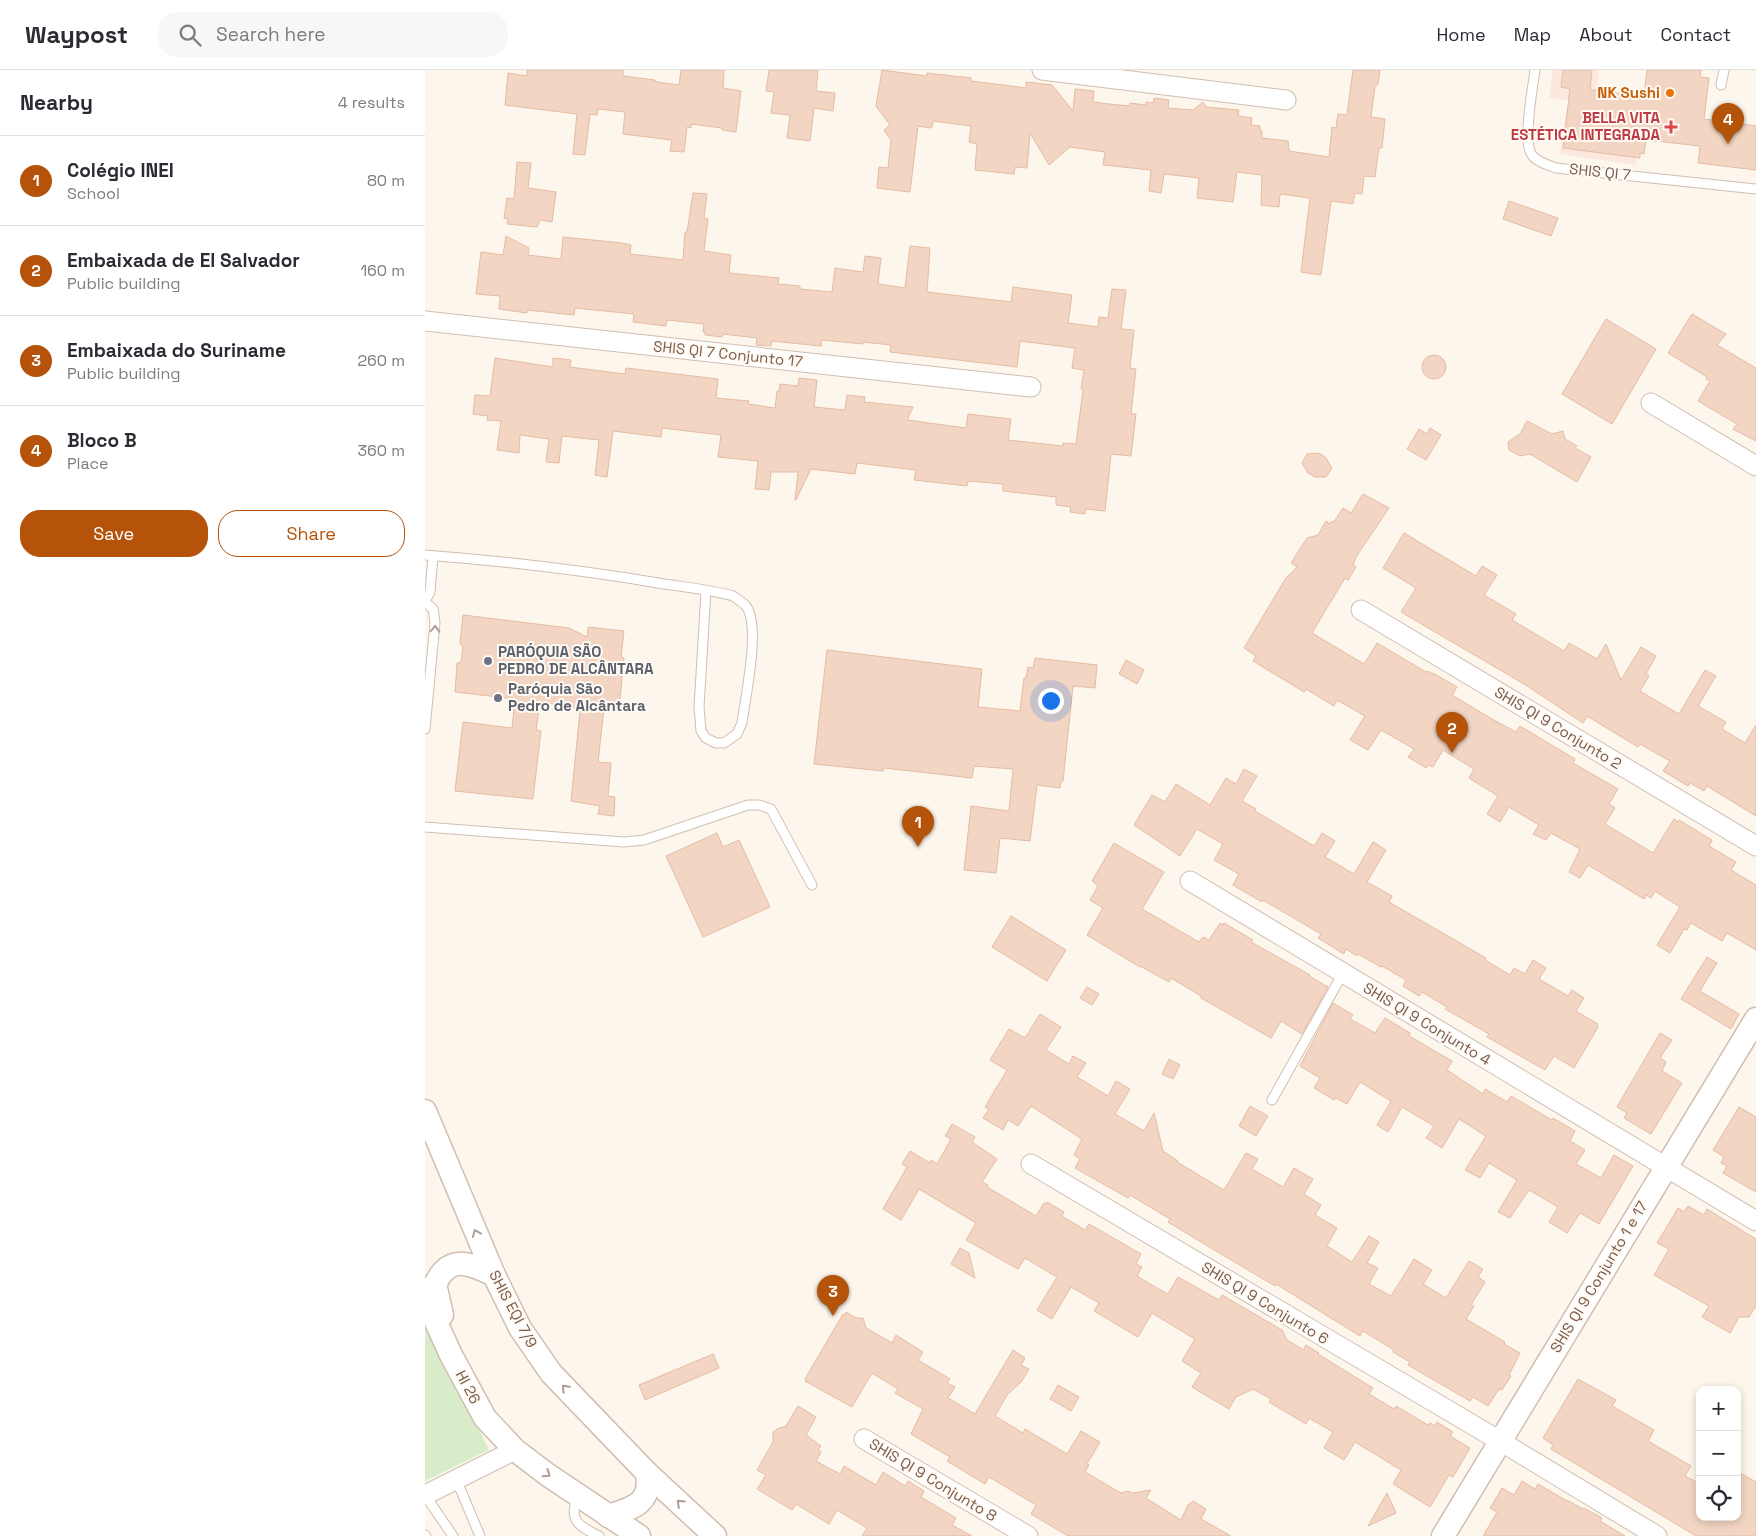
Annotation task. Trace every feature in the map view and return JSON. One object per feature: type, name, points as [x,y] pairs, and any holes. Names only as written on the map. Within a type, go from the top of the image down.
[{"type":"street","points":[[1042,70],[1286,100]]},
{"type":"street","name":"SHIS QI 7 Conjunto 17","points":[[425,321],[1031,387]]},
{"type":"street","points":[[1651,403],[1756,466]]},
{"type":"street","name":"SHIS QI 9 Conjunto 2","points":[[1361,610],[1756,846]]},
{"type":"street","name":"SHIS QI 9 Conjunto 4","points":[[1190,881],[1756,1221]]},
{"type":"street","name":"SHIS QI 9 Conjunto 1 e 17","points":[[1443,1536],[1756,1020]]},
{"type":"street","name":"SHIS EQI 7/9","points":[[425,1111],[494,1275],[520,1328],[551,1373],[647,1473],[715,1536]]},
{"type":"street","name":"SHIS QI 9 Conjunto 6","points":[[1031,1164],[1657,1536]]},
{"type":"street","points":[[451,1355],[435,1284],[445,1270],[452,1266],[463,1264],[473,1265],[494,1275]]},
{"type":"street","points":[[425,1298],[451,1355]]},
{"type":"street","name":"HI 26","points":[[451,1355],[485,1418],[515,1450],[639,1536]]},
{"type":"street","name":"SHIS QI 9 Conjunto 8","points":[[863,1439],[1028,1536]]},
{"type":"street","points":[[425,1495],[515,1450]]},
{"type":"street","points":[[608,1516],[641,1502],[647,1494],[649,1486],[647,1473]]},
{"type":"lane","name":"SHIS QI 7","points":[[1535,70],[1528,134],[1532,155],[1541,162],[1556,168],[1756,189]]},
{"type":"lane","points":[[1721,85],[1724,70]]},
{"type":"lane","points":[[425,729],[435,622],[433,609],[425,602],[429,592],[429,556],[588,572],[706,591],[734,597],[746,605],[752,620],[753,644],[742,723],[737,734],[724,743],[716,743],[706,738],[701,731],[699,707],[706,591]]},
{"type":"lane","points":[[425,827],[624,842],[644,840],[747,805],[759,805],[771,809],[813,885]]},
{"type":"lane","points":[[1272,1100],[1343,973]]},
{"type":"lane","points":[[456,1479],[480,1536]]},
{"type":"lane","points":[[425,1495],[453,1536]]},
{"type":"lane","points":[[578,1495],[574,1516],[577,1523],[599,1536]]},
{"type":"shaded area","points":[[1553,70],[1599,70],[1595,104],[1549,98]]},
{"type":"shaded area","points":[[1567,106],[1643,117],[1636,165],[1560,154]]},
{"type":"green space","points":[[425,1316],[489,1450],[425,1481]]},
{"type":"building","points":[[527,70],[623,70],[623,76],[679,85],[681,70],[724,70],[723,88],[741,91],[736,132],[691,124],[691,128],[687,127],[684,152],[670,151],[672,140],[623,134],[625,112],[598,109],[597,115],[590,114],[585,155],[573,154],[577,114],[505,105],[508,73],[527,76]]},
{"type":"building","points":[[769,70],[818,70],[816,91],[835,93],[833,111],[814,108],[810,141],[787,138],[790,115],[771,113],[774,92],[766,91]]},
{"type":"building","points":[[882,70],[927,76],[927,73],[971,78],[971,81],[1026,88],[1026,82],[1052,85],[1073,111],[1075,89],[1094,91],[1093,102],[1109,104],[1130,106],[1130,103],[1146,105],[1146,102],[1153,103],[1154,98],[1169,100],[1168,108],[1193,110],[1203,102],[1206,107],[1239,110],[1238,116],[1252,118],[1251,125],[1260,126],[1262,138],[1288,141],[1289,151],[1329,157],[1332,127],[1336,128],[1338,114],[1347,115],[1353,70],[1380,70],[1378,84],[1375,87],[1371,117],[1385,119],[1382,148],[1379,148],[1375,177],[1364,176],[1362,194],[1355,193],[1353,204],[1331,201],[1321,275],[1301,272],[1310,198],[1280,194],[1279,207],[1261,205],[1262,175],[1237,172],[1233,202],[1197,198],[1199,178],[1164,174],[1161,193],[1149,191],[1151,170],[1103,165],[1105,152],[1070,147],[1049,165],[1030,133],[1027,168],[1015,167],[1014,174],[975,170],[977,144],[969,142],[971,126],[933,121],[930,128],[918,126],[910,192],[877,188],[879,167],[888,168],[891,140],[884,130],[890,125],[876,106]]},
{"type":"building","points":[[1563,70],[1592,70],[1590,90],[1644,96],[1647,70],[1701,70],[1700,77],[1709,78],[1704,119],[1756,126],[1756,170],[1698,163],[1700,146],[1646,140],[1644,154],[1640,153],[1640,158],[1563,148],[1570,89],[1561,87]]},
{"type":"building","points":[[517,162],[531,163],[528,188],[556,192],[552,222],[540,220],[537,227],[507,224],[508,219],[504,218],[507,198],[514,199]]},
{"type":"building","points":[[693,193],[707,194],[704,218],[708,219],[704,251],[731,255],[729,273],[779,278],[778,284],[800,286],[800,289],[832,292],[835,268],[863,272],[865,256],[881,258],[878,284],[905,288],[910,246],[930,248],[927,292],[1011,302],[1013,287],[1072,295],[1068,323],[1098,327],[1099,317],[1108,318],[1112,289],[1126,290],[1121,329],[1134,330],[1130,368],[1136,369],[1131,414],[1136,414],[1131,456],[1111,454],[1105,511],[1085,509],[1085,514],[1070,512],[1071,507],[1056,505],[1056,497],[1003,491],[1003,484],[968,481],[967,486],[914,480],[916,470],[857,463],[855,474],[811,469],[795,500],[798,472],[771,472],[769,490],[755,489],[758,461],[718,457],[721,435],[662,428],[661,437],[613,431],[607,477],[595,475],[599,440],[562,436],[559,463],[546,462],[549,439],[520,435],[519,453],[497,450],[501,421],[487,420],[488,416],[473,414],[475,395],[490,396],[495,358],[553,367],[553,358],[571,360],[570,367],[625,374],[626,368],[718,379],[716,398],[749,401],[748,404],[775,408],[777,391],[779,392],[780,384],[798,386],[799,378],[817,380],[814,407],[845,410],[847,395],[865,397],[864,402],[913,407],[907,420],[966,428],[968,414],[1011,419],[1008,440],[1063,446],[1063,443],[1076,444],[1084,370],[1072,368],[1075,348],[1020,341],[1017,367],[890,352],[891,345],[863,342],[863,344],[822,340],[821,346],[772,341],[771,346],[756,345],[757,338],[723,334],[722,337],[705,335],[705,332],[703,332],[704,324],[667,320],[666,326],[633,322],[634,314],[575,308],[574,315],[527,310],[527,313],[499,309],[500,296],[476,294],[481,252],[503,255],[506,236],[529,248],[528,255],[561,259],[563,237],[622,243],[631,245],[630,254],[683,260],[685,232],[687,232]]},
{"type":"building","points":[[1509,201],[1558,218],[1551,236],[1503,219]]},
{"type":"building","points":[[1692,314],[1726,334],[1717,345],[1756,368],[1756,441],[1733,429],[1737,424],[1698,401],[1710,381],[1706,379],[1707,377],[1668,353]]},
{"type":"building","points":[[1606,319],[1656,349],[1612,424],[1562,394]]},
{"type":"building","points":[[1434,355],[1443,358],[1446,367],[1443,376],[1434,379],[1425,376],[1422,367],[1425,358]]},
{"type":"building","points":[[1527,421],[1552,434],[1563,431],[1565,439],[1577,446],[1575,448],[1591,457],[1577,482],[1530,454],[1520,456],[1509,450],[1508,442],[1520,434]]},
{"type":"building","points":[[1430,428],[1441,435],[1426,460],[1407,449],[1419,429],[1427,434]]},
{"type":"building","points":[[1319,453],[1326,458],[1332,468],[1326,477],[1315,477],[1308,473],[1302,463],[1307,454]]},
{"type":"building","points":[[1363,494],[1389,508],[1356,557],[1353,565],[1356,567],[1348,580],[1345,578],[1312,633],[1364,664],[1377,643],[1426,672],[1433,673],[1457,687],[1452,695],[1492,719],[1516,732],[1520,726],[1575,759],[1573,763],[1618,789],[1609,804],[1615,808],[1605,824],[1653,853],[1674,819],[1678,822],[1679,820],[1712,840],[1709,846],[1736,862],[1731,870],[1756,885],[1756,950],[1727,933],[1722,941],[1691,923],[1687,930],[1684,929],[1670,953],[1657,945],[1680,907],[1655,891],[1651,898],[1646,895],[1644,899],[1588,865],[1580,878],[1569,872],[1580,849],[1551,833],[1546,840],[1533,834],[1539,825],[1509,807],[1500,822],[1487,814],[1498,796],[1469,778],[1474,769],[1443,750],[1433,767],[1429,765],[1426,768],[1408,757],[1414,749],[1381,730],[1368,750],[1350,740],[1365,716],[1337,700],[1334,706],[1306,689],[1304,692],[1253,661],[1256,656],[1244,648],[1286,578],[1297,567],[1291,563],[1307,538],[1318,535],[1326,521],[1330,524],[1332,521],[1334,522],[1343,508],[1351,513]]},
{"type":"building","points":[[1404,533],[1476,576],[1482,566],[1497,575],[1484,595],[1516,614],[1512,620],[1564,651],[1569,643],[1597,659],[1606,644],[1621,680],[1641,647],[1656,656],[1646,674],[1649,676],[1640,691],[1679,714],[1705,670],[1716,676],[1698,706],[1726,722],[1722,729],[1745,743],[1756,725],[1756,816],[1707,786],[1704,791],[1690,783],[1688,786],[1663,771],[1670,761],[1640,744],[1638,747],[1587,716],[1583,723],[1524,684],[1401,612],[1416,588],[1383,568]]},
{"type":"building","points":[[463,615],[569,628],[587,637],[588,627],[624,631],[621,657],[624,658],[619,709],[604,708],[598,762],[611,763],[608,796],[615,797],[614,816],[598,814],[600,806],[571,801],[580,711],[563,702],[559,705],[540,702],[536,730],[541,731],[533,799],[455,791],[463,722],[512,728],[515,699],[455,692],[457,663],[461,662],[463,647],[460,643]]},
{"type":"building","points":[[827,650],[982,669],[978,707],[1020,711],[1024,678],[1026,678],[1028,667],[1033,668],[1035,658],[1097,665],[1095,688],[1073,686],[1063,781],[1061,781],[1060,788],[1037,785],[1030,841],[1000,838],[996,873],[964,870],[971,806],[1009,811],[1013,769],[974,766],[972,778],[884,768],[883,771],[814,764]]},
{"type":"building","points":[[1126,660],[1144,670],[1137,684],[1119,674]]},
{"type":"building","points":[[1244,769],[1257,776],[1242,801],[1256,809],[1255,811],[1314,846],[1322,833],[1335,841],[1325,857],[1354,874],[1373,842],[1386,850],[1367,882],[1392,896],[1389,902],[1486,958],[1485,960],[1510,975],[1514,968],[1525,974],[1533,960],[1546,968],[1539,979],[1568,996],[1572,990],[1584,998],[1576,1011],[1598,1024],[1598,1027],[1574,1068],[1554,1056],[1545,1070],[1487,1037],[1489,1034],[1445,1009],[1447,1007],[1422,992],[1419,996],[1403,986],[1406,980],[1358,954],[1357,956],[1346,949],[1344,954],[1318,938],[1321,934],[1233,885],[1239,874],[1214,860],[1223,844],[1197,829],[1180,856],[1134,825],[1152,795],[1165,802],[1176,784],[1210,805],[1226,778],[1236,784]]},
{"type":"building","points":[[717,833],[723,847],[739,840],[770,907],[703,937],[666,856]]},
{"type":"building","points":[[1114,843],[1164,872],[1142,909],[1199,942],[1203,937],[1209,940],[1220,923],[1223,925],[1224,923],[1253,940],[1251,942],[1328,987],[1302,1034],[1281,1021],[1271,1038],[1201,998],[1201,996],[1171,978],[1169,982],[1087,935],[1103,908],[1090,900],[1098,886],[1092,881]]},
{"type":"building","points":[[1011,916],[1066,950],[1047,981],[992,947]]},
{"type":"building","points":[[1707,957],[1717,963],[1700,991],[1739,1014],[1731,1029],[1681,999]]},
{"type":"building","points":[[1087,987],[1099,994],[1092,1005],[1080,998]]},
{"type":"building","points":[[1333,1003],[1353,1015],[1350,1019],[1375,1033],[1385,1018],[1410,1033],[1409,1036],[1452,1061],[1447,1070],[1483,1094],[1485,1089],[1507,1102],[1511,1096],[1575,1131],[1570,1141],[1585,1150],[1576,1164],[1601,1178],[1614,1155],[1633,1166],[1599,1224],[1580,1213],[1567,1233],[1549,1222],[1558,1207],[1529,1190],[1510,1218],[1498,1212],[1517,1180],[1489,1163],[1480,1178],[1465,1170],[1486,1136],[1459,1119],[1442,1148],[1426,1138],[1434,1126],[1402,1107],[1388,1132],[1377,1125],[1391,1101],[1360,1082],[1347,1104],[1336,1098],[1334,1100],[1314,1088],[1320,1078],[1300,1066]]},
{"type":"building","points":[[1040,1014],[1061,1027],[1046,1050],[1069,1064],[1073,1056],[1086,1063],[1077,1077],[1108,1096],[1116,1081],[1130,1089],[1115,1114],[1144,1131],[1154,1113],[1163,1151],[1177,1162],[1224,1190],[1246,1153],[1258,1159],[1252,1169],[1283,1187],[1294,1168],[1313,1179],[1304,1194],[1321,1205],[1315,1215],[1337,1228],[1327,1246],[1352,1262],[1369,1236],[1379,1242],[1367,1263],[1378,1268],[1369,1284],[1391,1296],[1414,1259],[1432,1270],[1423,1284],[1446,1298],[1469,1261],[1483,1269],[1478,1277],[1485,1282],[1471,1305],[1474,1306],[1466,1319],[1520,1353],[1509,1375],[1511,1376],[1502,1390],[1499,1389],[1488,1406],[1473,1397],[1470,1401],[1408,1365],[1410,1362],[1363,1331],[1360,1336],[1276,1284],[1275,1286],[1168,1222],[1170,1219],[1130,1195],[1128,1198],[1075,1168],[1080,1159],[1074,1155],[1082,1139],[1031,1106],[1018,1126],[1008,1120],[1003,1130],[983,1118],[989,1109],[985,1107],[1007,1070],[990,1060],[1009,1029],[1025,1038]]},
{"type":"building","points":[[1660,1033],[1672,1040],[1660,1058],[1666,1062],[1662,1071],[1682,1083],[1651,1134],[1624,1118],[1627,1113],[1617,1107]]},
{"type":"building","points":[[1169,1059],[1180,1065],[1173,1079],[1162,1074]]},
{"type":"building","points":[[1250,1106],[1268,1116],[1256,1136],[1239,1126]]},
{"type":"building","points":[[1739,1107],[1756,1117],[1756,1192],[1723,1173],[1727,1166],[1721,1163],[1724,1157],[1713,1150]]},
{"type":"building","points":[[952,1124],[975,1137],[972,1142],[997,1159],[982,1182],[988,1185],[987,1187],[1036,1216],[1044,1203],[1046,1204],[1047,1202],[1064,1212],[1062,1216],[1085,1230],[1089,1224],[1141,1254],[1136,1264],[1142,1267],[1137,1276],[1157,1288],[1168,1294],[1178,1277],[1219,1300],[1222,1295],[1282,1330],[1287,1340],[1304,1350],[1306,1345],[1373,1388],[1369,1394],[1394,1409],[1396,1406],[1428,1425],[1430,1423],[1435,1426],[1437,1422],[1453,1432],[1450,1436],[1470,1448],[1453,1477],[1449,1475],[1430,1507],[1393,1484],[1401,1470],[1355,1442],[1344,1460],[1324,1448],[1333,1432],[1309,1418],[1306,1424],[1269,1402],[1271,1399],[1253,1389],[1236,1397],[1229,1409],[1192,1387],[1201,1373],[1182,1361],[1195,1339],[1152,1313],[1138,1337],[1094,1311],[1099,1303],[1071,1287],[1052,1319],[1037,1310],[1057,1277],[1025,1258],[1018,1269],[966,1240],[976,1223],[919,1189],[901,1220],[883,1209],[907,1167],[902,1164],[910,1151],[930,1163],[931,1160],[937,1164],[951,1139],[945,1136]]},
{"type":"building","points":[[1688,1206],[1704,1215],[1707,1209],[1756,1239],[1756,1306],[1749,1317],[1739,1317],[1730,1333],[1702,1317],[1709,1306],[1654,1275],[1669,1249],[1657,1243],[1678,1208],[1684,1212]]},
{"type":"building","points":[[960,1248],[969,1253],[975,1278],[951,1264]]},
{"type":"building","points":[[846,1312],[856,1318],[863,1318],[866,1328],[892,1343],[896,1335],[923,1352],[918,1360],[950,1379],[947,1383],[955,1387],[948,1398],[975,1414],[1013,1350],[1025,1358],[1021,1365],[1029,1369],[1021,1382],[1007,1395],[995,1416],[1023,1433],[1025,1429],[1067,1454],[1081,1431],[1100,1442],[1087,1464],[1089,1465],[1085,1472],[1121,1493],[1151,1490],[1146,1498],[1181,1520],[1188,1505],[1193,1501],[1206,1509],[1201,1519],[1231,1536],[1068,1536],[1031,1514],[1036,1505],[989,1477],[985,1484],[947,1461],[950,1457],[911,1434],[923,1409],[895,1393],[898,1389],[872,1373],[852,1407],[805,1381],[843,1314],[845,1315]]},
{"type":"building","points":[[713,1354],[719,1368],[645,1400],[639,1385]]},
{"type":"building","points":[[1578,1379],[1616,1400],[1612,1406],[1654,1430],[1648,1441],[1691,1466],[1685,1476],[1696,1482],[1696,1521],[1741,1521],[1741,1473],[1756,1482],[1756,1536],[1696,1536],[1551,1449],[1553,1445],[1543,1438]]},
{"type":"building","points":[[1058,1385],[1079,1397],[1071,1411],[1050,1399]]},
{"type":"building","points":[[798,1406],[816,1417],[806,1435],[821,1446],[818,1450],[821,1452],[816,1461],[840,1474],[844,1466],[876,1485],[883,1472],[905,1486],[908,1481],[924,1491],[921,1497],[956,1518],[952,1525],[972,1536],[862,1536],[867,1528],[837,1510],[829,1524],[796,1504],[792,1510],[757,1489],[766,1475],[757,1470],[773,1442],[773,1432],[786,1426]]},
{"type":"building","points":[[1522,1481],[1535,1489],[1538,1484],[1567,1501],[1584,1508],[1602,1518],[1600,1521],[1625,1536],[1483,1536],[1497,1512],[1490,1508],[1502,1488],[1514,1495]]},
{"type":"building","points":[[1387,1493],[1396,1513],[1368,1526]]},
{"type":"place","name":"NK Sushi","points":[[1670,93]]},
{"type":"place","name":"BELLA VITA ESTÉTICA INTEGRADA","points":[[1671,127]]},
{"type":"place","name":"Bloco B","points":[[1728,144]]},
{"type":"place","name":"PARÓQUIA SÃO PEDRO DE ALCÂNTARA","points":[[488,661]]},
{"type":"place","name":"Paróquia São Pedro de Alcântara","points":[[498,698]]},
{"type":"place","name":"Embaixada de El Salvador","points":[[1452,753]]},
{"type":"place","name":"Colégio INEI","points":[[918,847]]},
{"type":"place","name":"Embaixada do Suriname","points":[[833,1316]]}]
